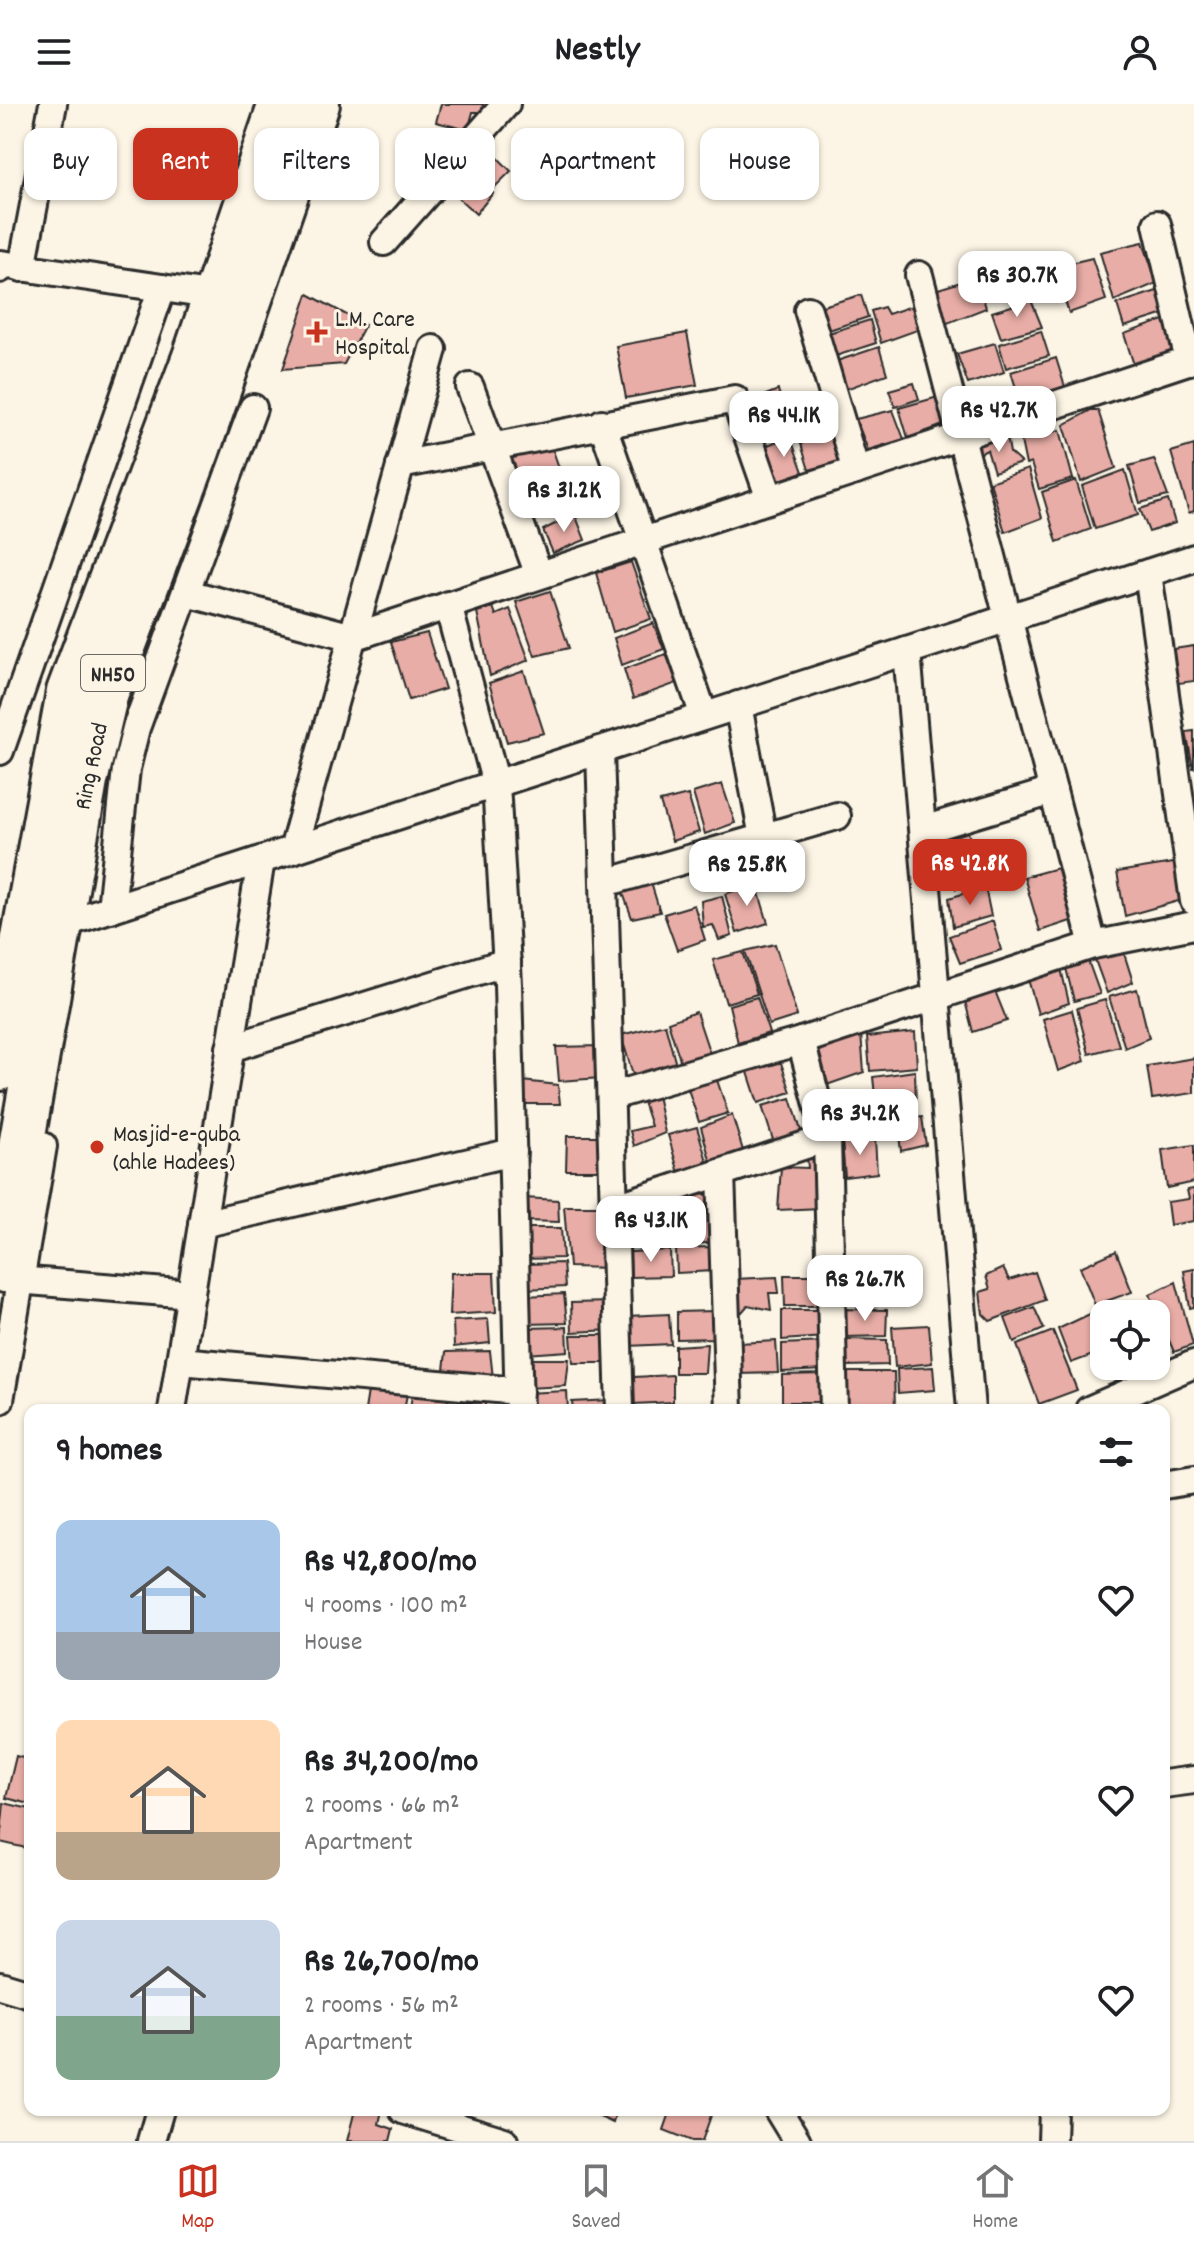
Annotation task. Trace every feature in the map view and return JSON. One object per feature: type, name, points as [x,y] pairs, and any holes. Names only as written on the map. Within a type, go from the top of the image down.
[{"type":"highway","name":"Ring Road","points":[[0,1068],[69,692],[216,296],[281,104]]},
{"type":"highway","name":"Ring Road","points":[[7,1275],[49,979],[85,781],[106,692],[197,451],[317,104]]},
{"type":"street","points":[[53,104],[6,266],[216,296]]},
{"type":"street","points":[[384,242],[506,104]]},
{"type":"street","points":[[187,593],[353,637],[1192,360],[1157,224]]},
{"type":"street","points":[[919,275],[1093,945]]},
{"type":"street","points":[[0,751],[162,288]]},
{"type":"street","points":[[808,310],[856,471]]},
{"type":"street","points":[[293,850],[433,349]]},
{"type":"street","points":[[470,387],[539,575]]},
{"type":"street","points":[[400,465],[735,399],[770,499]]},
{"type":"street","points":[[111,909],[126,769],[136,728],[253,408]]},
{"type":"street","points":[[602,423],[704,716]]},
{"type":"street","points":[[60,925],[1194,558]]},
{"type":"street","points":[[1148,573],[1194,901]]},
{"type":"street","points":[[180,1361],[519,1400],[507,962],[496,784],[448,605]]},
{"type":"street","points":[[907,651],[971,1404]]},
{"type":"street","points":[[738,705],[763,837]]},
{"type":"street","points":[[600,750],[620,1404]]},
{"type":"street","points":[[923,830],[1053,791]]},
{"type":"street","points":[[605,883],[837,816]]},
{"type":"street","points":[[173,1404],[261,860]]},
{"type":"street","points":[[612,1096],[801,1041],[1093,945],[1194,925]]},
{"type":"street","points":[[230,1048],[507,962]]},
{"type":"street","points":[[801,1041],[827,1138],[834,1404]]},
{"type":"street","points":[[616,1207],[827,1138]]},
{"type":"street","points":[[202,1224],[513,1152]]},
{"type":"street","points":[[721,1173],[729,1404]]},
{"type":"street","points":[[0,1400],[7,1275],[191,1294]]},
{"type":"street","points":[[1103,1404],[1194,1364]]},
{"type":"street","points":[[1170,1484],[1194,1480]]},
{"type":"street","points":[[1170,1783],[1194,1780]]},
{"type":"street","points":[[0,1985],[24,1992]]},
{"type":"street","points":[[151,2141],[158,2116]]},
{"type":"street","points":[[423,2116],[504,2141]]},
{"type":"street","points":[[782,2116],[797,2141]]},
{"type":"street","points":[[1052,2141],[1053,2116]]},
{"type":"building","points":[[441,104],[483,104],[482,112],[473,112],[469,128],[436,122]]},
{"type":"building","points":[[495,155],[511,171],[495,187]]},
{"type":"building","points":[[461,200],[487,200],[476,214]]},
{"type":"building","points":[[1143,242],[1157,283],[1114,301],[1100,252]]},
{"type":"building","points":[[1092,258],[1106,300],[1069,313],[1054,267]]},
{"type":"building","points":[[977,277],[986,308],[945,324],[935,290]]},
{"type":"building","points":[[1160,290],[1168,313],[1124,327],[1117,304]]},
{"type":"building","points":[[308,294],[365,325],[344,364],[283,369]]},
{"type":"building","points":[[861,295],[868,317],[826,331],[819,307]]},
{"type":"building","points":[[1031,300],[1042,327],[1001,338],[992,312]]},
{"type":"building","points":[[912,306],[920,329],[881,343],[871,311],[884,307],[888,314]]},
{"type":"building","points":[[1167,319],[1182,350],[1134,365],[1124,334]]},
{"type":"building","points":[[870,320],[876,343],[836,356],[829,333]]},
{"type":"building","points":[[1041,331],[1049,356],[1006,368],[999,344]]},
{"type":"building","points":[[687,333],[697,385],[626,398],[616,346]]},
{"type":"building","points":[[995,343],[1004,372],[968,384],[957,354]]},
{"type":"building","points":[[879,347],[887,374],[846,389],[837,361]]},
{"type":"building","points":[[1056,358],[1065,387],[1020,401],[1011,372]]},
{"type":"building","points":[[914,383],[919,399],[895,407],[889,390]]},
{"type":"building","points":[[778,390],[791,429],[762,438],[751,401]]},
{"type":"building","points":[[938,397],[946,424],[908,438],[899,408]]},
{"type":"building","points":[[893,410],[904,439],[868,450],[856,419]]},
{"type":"building","points":[[1091,410],[1098,410],[1116,468],[1081,482],[1064,425]]},
{"type":"building","points":[[828,417],[841,461],[809,470],[797,431]]},
{"type":"building","points":[[1060,430],[1073,479],[1039,489],[1031,463],[1026,465],[1021,441]]},
{"type":"building","points":[[790,436],[803,472],[777,481],[765,446]]},
{"type":"building","points":[[1007,436],[1010,453],[1021,463],[994,472],[987,450],[979,454],[977,446]]},
{"type":"building","points":[[550,442],[563,479],[520,493],[502,454]]},
{"type":"building","points":[[1194,445],[1194,511],[1189,513],[1171,452]]},
{"type":"building","points":[[1154,459],[1168,496],[1140,503],[1129,466]]},
{"type":"building","points":[[1028,469],[1042,518],[1005,532],[990,482]]},
{"type":"building","points":[[1125,470],[1138,515],[1095,529],[1082,486]]},
{"type":"building","points":[[1076,480],[1091,529],[1057,542],[1042,492]]},
{"type":"building","points":[[1168,500],[1175,523],[1149,532],[1140,509]]},
{"type":"building","points":[[575,514],[585,540],[553,553],[543,530]]},
{"type":"building","points":[[631,562],[651,619],[613,632],[596,573]]},
{"type":"building","points":[[550,591],[569,648],[535,656],[516,602]]},
{"type":"building","points":[[493,607],[496,615],[510,609],[529,660],[490,676],[477,612]]},
{"type":"building","points":[[653,623],[664,649],[622,665],[614,638]]},
{"type":"building","points":[[427,633],[445,689],[409,700],[391,642]]},
{"type":"building","points":[[1194,646],[1194,681],[1172,684],[1167,650]]},
{"type":"building","points":[[666,654],[677,683],[633,699],[624,669]]},
{"type":"building","points":[[524,671],[544,733],[507,742],[489,683]]},
{"type":"building","points":[[1194,731],[1194,768],[1193,768],[1186,732]]},
{"type":"building","points":[[722,784],[735,823],[705,834],[693,793]]},
{"type":"building","points":[[688,795],[699,832],[672,841],[660,802]]},
{"type":"building","points":[[966,827],[985,878],[956,889],[940,835]]},
{"type":"building","points":[[1180,862],[1189,898],[1125,916],[1117,872]]},
{"type":"building","points":[[1061,867],[1077,919],[1040,931],[1024,877]]},
{"type":"building","points":[[648,873],[660,912],[632,918],[623,893],[628,891],[625,882]]},
{"type":"building","points":[[756,883],[768,923],[737,933],[725,894]]},
{"type":"building","points":[[985,887],[991,916],[953,927],[949,898]]},
{"type":"building","points":[[722,896],[732,936],[719,940],[713,925],[703,927],[701,901]]},
{"type":"building","points":[[694,905],[705,940],[677,950],[664,914]]},
{"type":"building","points":[[993,921],[1001,950],[960,963],[949,936]]},
{"type":"building","points":[[775,944],[797,1016],[769,1025],[745,951]]},
{"type":"building","points":[[1122,947],[1133,982],[1107,993],[1094,957]]},
{"type":"building","points":[[743,952],[757,994],[726,1003],[713,960]]},
{"type":"building","points":[[1087,958],[1100,994],[1074,1001],[1065,964]]},
{"type":"building","points":[[1059,960],[1069,1003],[1038,1014],[1026,972]]},
{"type":"building","points":[[1137,989],[1149,1038],[1125,1048],[1109,997]]},
{"type":"building","points":[[995,991],[1007,1021],[973,1032],[965,1001]]},
{"type":"building","points":[[757,997],[769,1033],[738,1043],[729,1005]]},
{"type":"building","points":[[1105,1000],[1119,1046],[1089,1054],[1077,1008]]},
{"type":"building","points":[[1072,1010],[1085,1061],[1058,1071],[1043,1019]]},
{"type":"building","points":[[696,1012],[710,1054],[681,1063],[668,1022]]},
{"type":"building","points":[[665,1024],[676,1065],[634,1078],[621,1035]]},
{"type":"building","points":[[915,1032],[917,1067],[870,1071],[867,1037]]},
{"type":"building","points":[[861,1034],[864,1072],[824,1086],[812,1047]]},
{"type":"building","points":[[600,1046],[601,1078],[559,1081],[556,1047]]},
{"type":"building","points":[[779,1057],[791,1092],[758,1103],[746,1066]]},
{"type":"building","points":[[1194,1058],[1194,1093],[1152,1099],[1147,1066]]},
{"type":"building","points":[[915,1071],[916,1108],[877,1114],[873,1077]]},
{"type":"building","points":[[716,1077],[728,1113],[699,1122],[687,1086]]},
{"type":"building","points":[[522,1081],[558,1085],[560,1104],[523,1104]]},
{"type":"building","points":[[657,1095],[665,1133],[634,1146],[630,1131],[651,1126],[642,1099]]},
{"type":"building","points":[[791,1098],[803,1137],[775,1146],[762,1106]]},
{"type":"building","points":[[732,1115],[745,1157],[712,1167],[701,1127]]},
{"type":"building","points":[[922,1117],[926,1145],[901,1151],[897,1120]]},
{"type":"building","points":[[697,1127],[709,1168],[680,1177],[668,1135]]},
{"type":"building","points":[[567,1136],[606,1136],[607,1170],[566,1170]]},
{"type":"building","points":[[875,1138],[877,1173],[845,1177],[842,1141]]},
{"type":"building","points":[[1194,1145],[1194,1182],[1167,1188],[1162,1150]]},
{"type":"building","points":[[821,1154],[821,1208],[778,1210],[781,1167],[808,1168],[807,1157]]},
{"type":"building","points":[[1194,1189],[1194,1221],[1170,1225],[1167,1202],[1189,1199],[1187,1190]]},
{"type":"building","points":[[714,1194],[716,1242],[674,1246],[674,1209],[692,1208],[692,1195]]},
{"type":"building","points":[[524,1198],[558,1200],[559,1222],[525,1221]]},
{"type":"building","points":[[564,1206],[608,1206],[611,1268],[569,1267]]},
{"type":"building","points":[[670,1218],[670,1245],[631,1248],[630,1222]]},
{"type":"building","points":[[522,1228],[561,1228],[563,1258],[523,1259]]},
{"type":"building","points":[[713,1247],[713,1271],[677,1273],[676,1248]]},
{"type":"building","points":[[670,1250],[671,1276],[631,1277],[630,1252]]},
{"type":"building","points":[[1116,1251],[1132,1292],[1109,1300],[1093,1300],[1080,1267]]},
{"type":"building","points":[[563,1263],[565,1287],[525,1289],[525,1264]]},
{"type":"building","points":[[1003,1268],[1009,1280],[1035,1272],[1045,1300],[990,1321],[983,1314],[980,1292],[990,1289],[986,1276]]},
{"type":"building","points":[[1194,1269],[1194,1307],[1190,1308],[1184,1271]]},
{"type":"building","points":[[451,1273],[494,1273],[496,1312],[449,1315]]},
{"type":"building","points":[[784,1275],[823,1275],[824,1306],[785,1306]]},
{"type":"building","points":[[777,1277],[779,1293],[769,1293],[771,1310],[748,1305],[742,1312],[735,1313],[734,1279]]},
{"type":"building","points":[[1176,1282],[1193,1345],[1174,1352],[1170,1343],[1170,1300],[1152,1300],[1150,1294]]},
{"type":"building","points":[[564,1294],[567,1323],[525,1324],[525,1296]]},
{"type":"building","points":[[611,1302],[612,1330],[572,1332],[571,1303]]},
{"type":"building","points":[[1034,1307],[1044,1329],[1014,1342],[1005,1318]]},
{"type":"building","points":[[844,1309],[887,1310],[886,1336],[844,1337]]},
{"type":"building","points":[[782,1310],[824,1310],[825,1337],[782,1340]]},
{"type":"building","points":[[715,1311],[717,1338],[677,1339],[677,1312]]},
{"type":"building","points":[[669,1314],[671,1344],[628,1346],[627,1316]]},
{"type":"building","points":[[1090,1314],[1090,1356],[1071,1363],[1058,1329]]},
{"type":"building","points":[[488,1319],[490,1343],[454,1347],[453,1321]]},
{"type":"building","points":[[929,1325],[932,1363],[895,1367],[892,1327]]},
{"type":"building","points":[[567,1327],[568,1351],[526,1354],[526,1328]]},
{"type":"building","points":[[1053,1331],[1077,1390],[1039,1404],[1017,1345]]},
{"type":"building","points":[[571,1335],[612,1335],[614,1363],[573,1363]]},
{"type":"building","points":[[846,1339],[887,1340],[888,1365],[846,1366]]},
{"type":"building","points":[[776,1341],[778,1373],[738,1374],[737,1343]]},
{"type":"building","points":[[824,1342],[824,1370],[782,1372],[782,1344]]},
{"type":"building","points":[[707,1344],[705,1373],[675,1373],[675,1346]]},
{"type":"building","points":[[490,1351],[493,1378],[443,1379],[446,1352]]},
{"type":"building","points":[[527,1359],[569,1359],[566,1386],[527,1388]]},
{"type":"building","points":[[933,1367],[935,1390],[898,1393],[897,1369]]},
{"type":"building","points":[[847,1372],[894,1372],[895,1404],[846,1404]]},
{"type":"building","points":[[824,1374],[825,1402],[782,1402],[782,1375]]},
{"type":"building","points":[[673,1375],[673,1402],[634,1404],[634,1377]]},
{"type":"building","points":[[368,1391],[407,1394],[405,1404],[366,1404]]},
{"type":"building","points":[[567,1391],[568,1404],[525,1404],[524,1393]]},
{"type":"building","points":[[412,1394],[448,1398],[448,1404],[411,1404]]},
{"type":"building","points":[[611,1400],[611,1404],[572,1404]]},
{"type":"building","points":[[16,1756],[24,1758],[24,1802],[6,1798]]},
{"type":"building","points":[[4,1803],[24,1808],[24,1848],[0,1842]]},
{"type":"building","points":[[353,2116],[381,2116],[379,2124],[393,2129],[390,2141],[347,2141]]},
{"type":"building","points":[[597,2116],[615,2116],[613,2123]]},
{"type":"building","points":[[669,2116],[711,2116],[702,2141],[692,2141],[664,2130]]},
{"type":"place","name":"L.M. Care Hospital","points":[[317,332]]},
{"type":"place","name":"Masjid-e-quba (ahle Hadees)","points":[[97,1147]]}]
